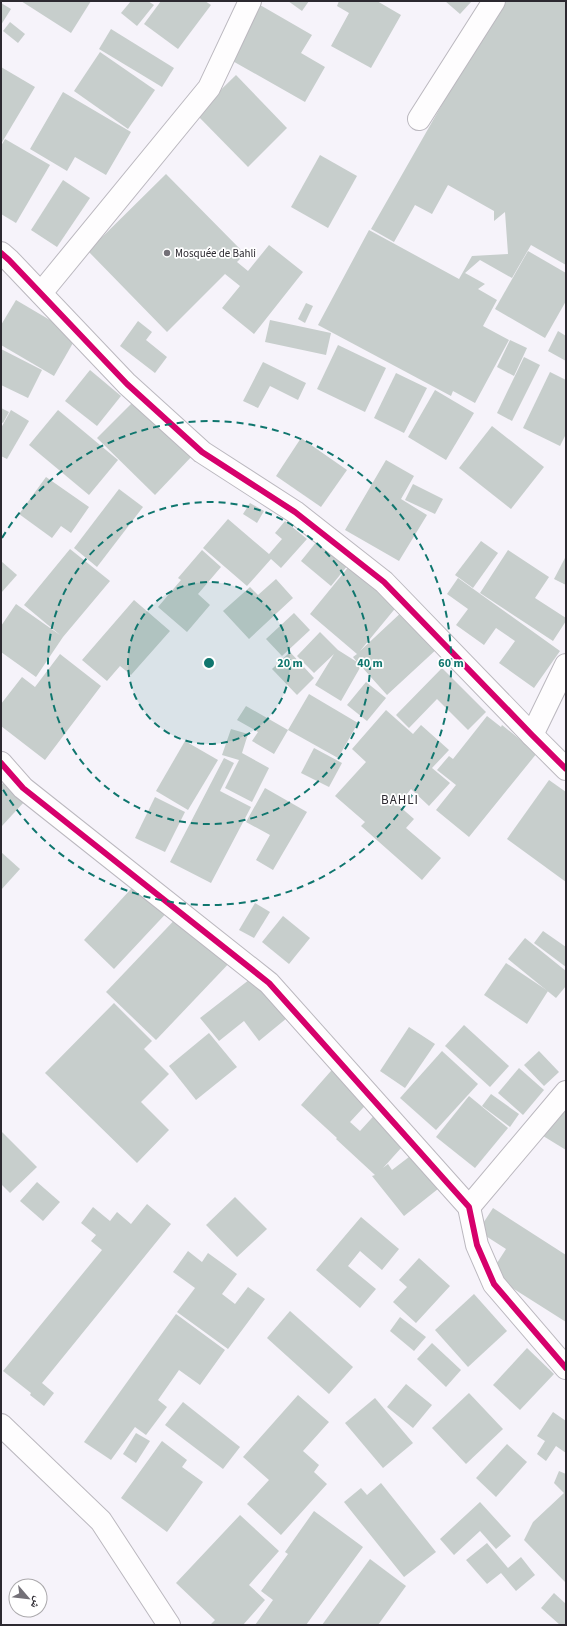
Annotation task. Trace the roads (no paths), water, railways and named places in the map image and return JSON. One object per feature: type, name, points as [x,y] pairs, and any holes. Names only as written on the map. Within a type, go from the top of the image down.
[{"type":"street","points":[[41,293],[209,88],[250,1]]},
{"type":"street","points":[[419,119],[494,1]]},
{"type":"street","points":[[1,253],[127,384],[202,452],[295,512],[384,582],[566,769]]},
{"type":"street","points":[[532,735],[566,665]]},
{"type":"street","points":[[1,763],[23,788],[269,983],[468,1207],[477,1245],[494,1284],[566,1368]]},
{"type":"street","points":[[468,1207],[566,1092]]},
{"type":"street","points":[[1,1425],[101,1521],[169,1625]]},
{"type":"place","name":"Mosquée de Bahli","points":[[167,253]]},
{"type":"district","name":"BAHLI","points":[[400,799]]}]
